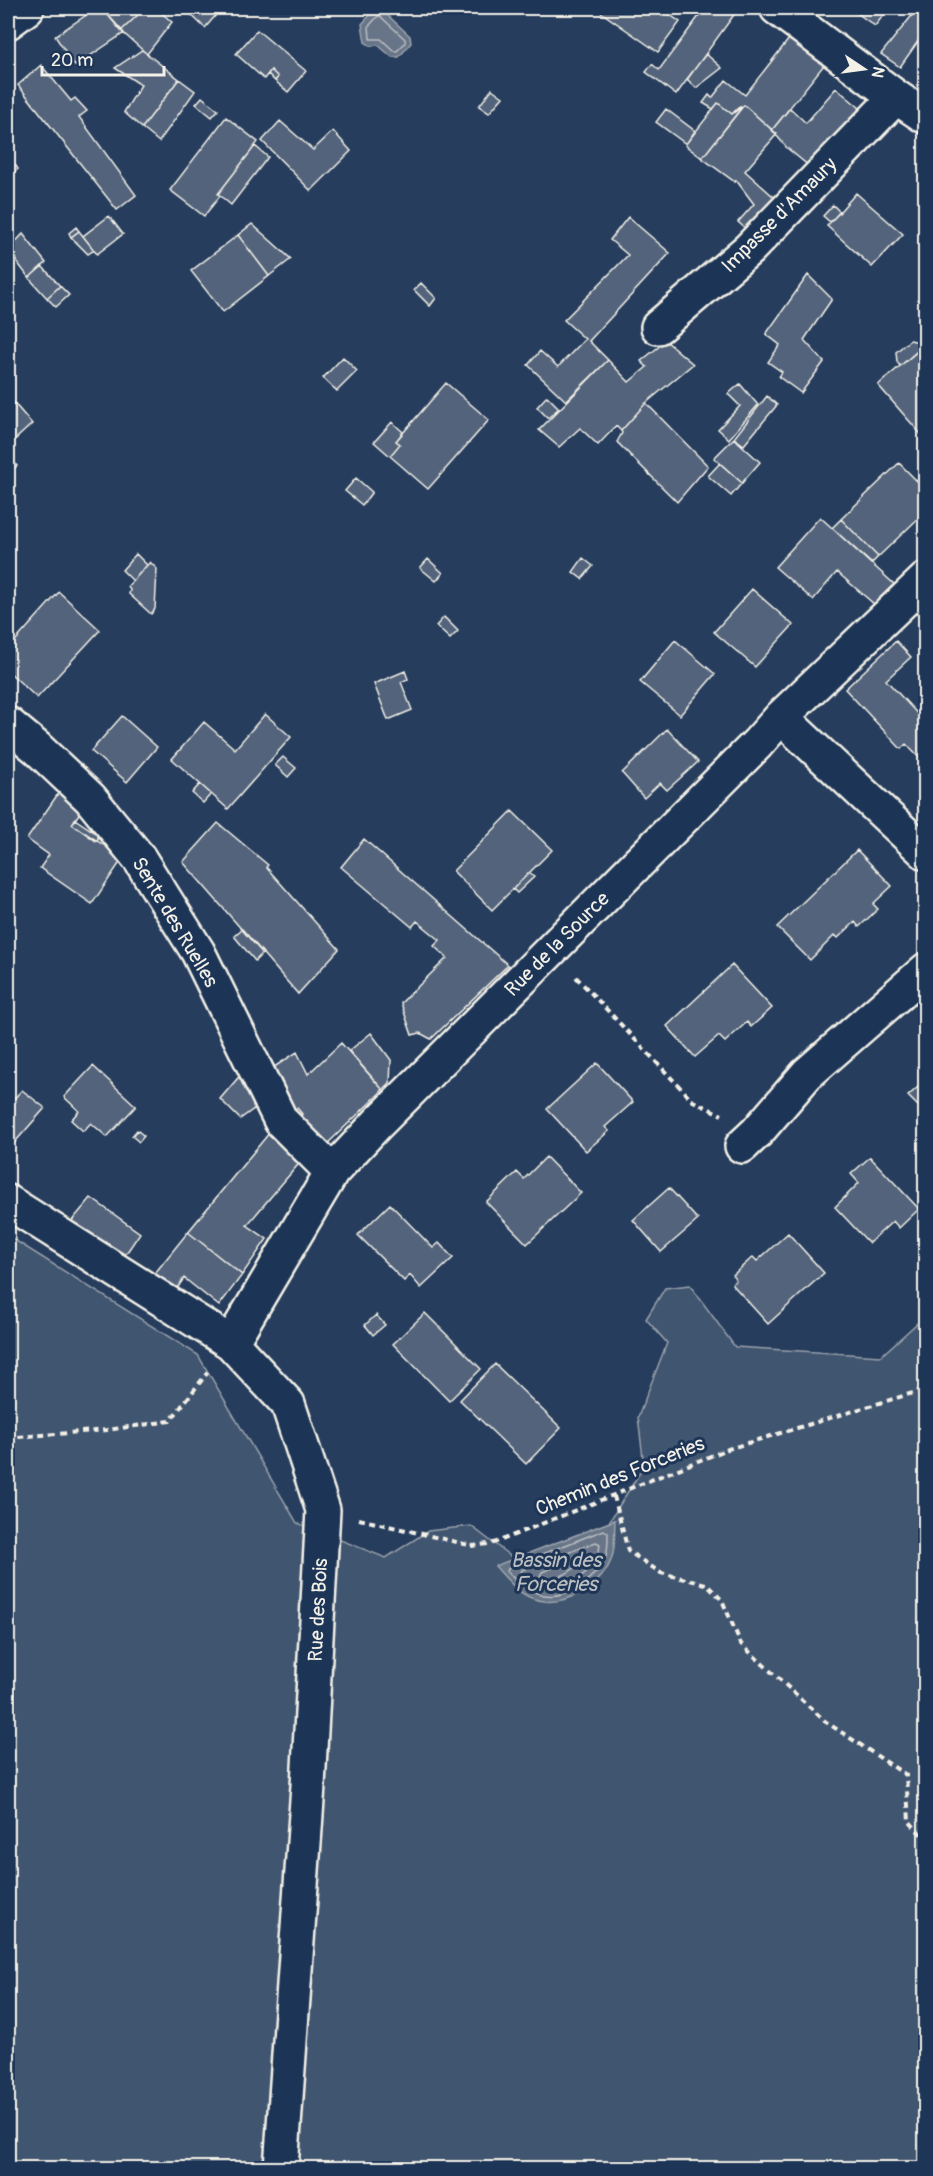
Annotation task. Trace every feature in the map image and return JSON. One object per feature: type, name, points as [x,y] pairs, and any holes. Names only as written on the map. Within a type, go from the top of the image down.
[{"type":"street","points":[[8,22],[27,8]]},
{"type":"street","points":[[777,8],[926,117]]},
{"type":"street","name":"Impasse d'Amaury","points":[[658,327],[749,249],[896,97]]},
{"type":"street","name":"Rue de la Source","points":[[231,1343],[332,1172],[377,1124],[757,744],[781,717],[926,579]]},
{"type":"street","points":[[781,717],[926,853]]},
{"type":"street","name":"Sente des Ruelles","points":[[8,724],[90,798],[138,858],[198,952],[281,1121],[332,1172]]},
{"type":"street","points":[[750,1139],[807,1074],[926,970]]},
{"type":"street","name":"Rue des Bois","points":[[8,1202],[231,1343],[288,1404],[323,1510],[308,1798],[281,2169]]},
{"type":"path","points":[[550,951],[693,1101],[750,1139]]},
{"type":"path","points":[[8,1435],[17,1437],[107,1430],[170,1421],[231,1343]]},
{"type":"path","name":"Chemin des Forceries","points":[[323,1510],[473,1546],[494,1543],[728,1449],[926,1389]]},
{"type":"path","points":[[614,1496],[628,1551],[661,1573],[706,1584],[722,1600],[741,1644],[826,1722],[906,1775],[909,1821],[926,1840]]},
{"type":"shaded area","points":[[8,1236],[198,1355],[297,1523],[386,1558],[428,1531],[471,1526],[543,1581],[584,1562],[644,1466],[638,1417],[667,1343],[646,1319],[665,1288],[690,1285],[735,1347],[881,1356],[925,1316],[925,2168],[8,2168]]},
{"type":"water","points":[[378,10],[383,11],[410,36],[411,43],[399,57],[392,57],[378,45],[371,46],[365,42],[362,24]]},
{"type":"water","name":"Bassin des Forceries","points":[[615,1520],[614,1548],[608,1567],[592,1585],[572,1597],[549,1601],[531,1598],[514,1586],[495,1566]]},
{"type":"building","points":[[97,8],[102,8],[124,33],[75,66],[55,36]]},
{"type":"building","points":[[102,8],[138,8],[141,12],[121,31]]},
{"type":"building","points":[[140,8],[156,8],[172,22],[147,54],[121,31],[141,12]]},
{"type":"building","points":[[184,8],[222,8],[205,28]]},
{"type":"building","points":[[595,8],[660,8],[680,22],[658,52]]},
{"type":"building","points":[[705,8],[730,8],[736,12],[676,95],[646,72],[652,64],[659,70]]},
{"type":"building","points":[[850,8],[889,8],[875,26]]},
{"type":"building","points":[[918,8],[926,8],[926,30],[900,67],[881,54]]},
{"type":"building","points":[[257,30],[306,71],[288,92],[275,81],[278,77],[271,70],[264,79],[236,54]]},
{"type":"building","points":[[789,39],[824,65],[772,130],[744,105],[732,114],[718,103],[713,109],[703,103],[709,95],[712,98],[726,80],[745,95]]},
{"type":"building","points":[[142,50],[179,79],[142,128],[124,112],[141,85],[115,68]]},
{"type":"building","points":[[706,54],[722,68],[696,88],[687,79]]},
{"type":"building","points":[[41,65],[71,101],[75,98],[87,111],[79,117],[136,195],[117,210],[18,85]]},
{"type":"building","points":[[271,70],[278,77],[275,81],[268,74]]},
{"type":"building","points":[[179,79],[195,91],[159,142],[142,128]]},
{"type":"building","points":[[836,88],[866,113],[815,171],[787,148],[772,130],[790,108],[806,123]]},
{"type":"building","points":[[492,89],[503,97],[489,113],[479,106]]},
{"type":"building","points":[[202,97],[218,110],[212,117],[196,104]]},
{"type":"building","points":[[718,103],[732,114],[740,106],[742,107],[702,158],[685,145]]},
{"type":"building","points":[[744,105],[777,134],[745,171],[783,205],[755,237],[738,222],[754,204],[736,180],[735,182],[702,158]]},
{"type":"building","points":[[666,109],[695,131],[686,144],[656,122]]},
{"type":"building","points":[[226,117],[258,142],[204,216],[170,190]]},
{"type":"building","points":[[280,121],[313,150],[333,131],[351,151],[311,191],[262,141]]},
{"type":"building","points":[[255,146],[268,157],[231,205],[218,194]]},
{"type":"building","points":[[8,154],[18,169],[8,177]]},
{"type":"building","points":[[856,193],[903,234],[872,267],[827,226]]},
{"type":"building","points":[[833,205],[840,212],[830,222],[823,216]]},
{"type":"building","points":[[109,216],[123,234],[97,254],[83,236]]},
{"type":"building","points":[[628,217],[670,253],[589,341],[608,360],[566,401],[528,365],[540,351],[558,367],[585,339],[564,320],[628,255],[610,240]]},
{"type":"building","points":[[252,224],[291,259],[269,276],[238,235]]},
{"type":"building","points":[[76,227],[79,231],[71,237],[69,233]]},
{"type":"building","points":[[79,231],[94,250],[88,254],[71,237]]},
{"type":"building","points":[[23,234],[46,263],[29,278],[8,250]]},
{"type":"building","points":[[238,235],[269,276],[223,312],[191,271]]},
{"type":"building","points":[[42,266],[60,286],[47,298],[29,278]]},
{"type":"building","points":[[808,275],[832,299],[804,340],[824,362],[801,393],[779,377],[782,372],[768,362],[780,345],[766,334]]},
{"type":"building","points":[[421,283],[436,298],[430,306],[414,290]]},
{"type":"building","points":[[60,286],[69,295],[56,307],[47,298]]},
{"type":"building","points":[[910,340],[919,342],[923,346],[900,366],[896,352]]},
{"type":"building","points":[[666,341],[693,364],[646,403],[621,431],[616,426],[598,445],[580,428],[559,447],[539,430],[608,360],[629,382],[647,367],[641,361]]},
{"type":"building","points":[[926,344],[926,440],[878,385]]},
{"type":"building","points":[[343,357],[357,371],[337,391],[323,378]]},
{"type":"building","points":[[446,383],[489,420],[428,489],[390,456],[400,444],[396,441]]},
{"type":"building","points":[[740,384],[758,405],[729,439],[718,429],[740,406],[728,394]]},
{"type":"building","points":[[8,396],[32,424],[8,446]]},
{"type":"building","points":[[547,396],[559,408],[548,418],[537,407]]},
{"type":"building","points":[[767,396],[777,405],[744,445],[734,438]]},
{"type":"building","points":[[646,403],[708,466],[677,502],[617,442],[621,431]]},
{"type":"building","points":[[392,422],[403,432],[396,441],[400,444],[390,456],[374,442]]},
{"type":"building","points":[[734,438],[760,462],[742,483],[714,458]]},
{"type":"building","points":[[8,455],[17,466],[8,474]]},
{"type":"building","points":[[720,463],[742,483],[731,496],[708,476]]},
{"type":"building","points":[[899,463],[926,490],[926,511],[878,557],[841,519]]},
{"type":"building","points":[[356,478],[372,492],[362,505],[345,491]]},
{"type":"building","points":[[820,517],[894,584],[874,604],[837,572],[813,600],[775,567]]},
{"type":"building","points":[[841,519],[878,557],[871,564],[832,528]]},
{"type":"building","points":[[136,554],[147,565],[133,581],[122,570]]},
{"type":"building","points":[[583,558],[593,566],[582,579],[573,572]]},
{"type":"building","points":[[428,559],[443,573],[436,581],[420,568]]},
{"type":"building","points":[[150,562],[157,569],[155,609],[151,614],[129,594],[128,586]]},
{"type":"building","points":[[752,589],[793,625],[755,667],[714,632]]},
{"type":"building","points":[[59,592],[100,630],[37,698],[8,671],[8,649]]},
{"type":"building","points":[[444,617],[458,631],[450,639],[436,626]]},
{"type":"building","points":[[675,640],[715,674],[680,715],[640,682]]},
{"type":"building","points":[[896,641],[911,657],[886,680],[926,723],[926,765],[906,744],[901,749],[845,689]]},
{"type":"building","points":[[405,671],[408,679],[401,682],[412,710],[388,720],[374,684]]},
{"type":"building","points":[[265,714],[291,737],[228,809],[172,759],[204,722],[235,749]]},
{"type":"building","points":[[122,716],[157,747],[127,782],[91,751]]},
{"type":"building","points":[[667,729],[698,762],[667,790],[660,783],[644,798],[622,773]]},
{"type":"building","points":[[283,757],[296,768],[288,777],[275,765]]},
{"type":"building","points":[[200,784],[211,794],[203,803],[192,793]]},
{"type":"building","points":[[62,788],[81,811],[72,824],[123,858],[92,904],[40,868],[49,855],[27,839]]},
{"type":"building","points":[[512,811],[552,850],[492,910],[453,871]]},
{"type":"building","points":[[75,819],[100,836],[96,841],[72,824]]},
{"type":"building","points":[[218,823],[268,865],[266,867],[339,949],[298,994],[183,862]]},
{"type":"building","points":[[364,839],[508,965],[431,1039],[420,1033],[412,1035],[401,1003],[447,958],[434,946],[440,940],[417,921],[412,927],[341,867]]},
{"type":"building","points":[[857,850],[892,886],[873,904],[878,909],[859,927],[855,922],[838,938],[835,935],[810,960],[777,927]]},
{"type":"building","points":[[529,873],[534,877],[517,893],[513,889]]},
{"type":"building","points":[[242,929],[263,953],[255,961],[234,936]]},
{"type":"building","points":[[732,965],[772,1008],[751,1027],[747,1022],[725,1042],[719,1036],[695,1057],[667,1026]]},
{"type":"building","points":[[371,1033],[391,1060],[390,1083],[383,1090],[349,1051]]},
{"type":"building","points":[[341,1043],[383,1090],[323,1148],[296,1119],[302,1114],[297,1108],[291,1111],[271,1069],[297,1052],[308,1074]]},
{"type":"building","points":[[597,1063],[633,1102],[605,1127],[609,1131],[586,1151],[547,1109]]},
{"type":"building","points":[[249,1065],[265,1101],[240,1119],[220,1099]]},
{"type":"building","points":[[93,1066],[136,1106],[107,1137],[91,1123],[83,1131],[71,1120],[79,1111],[64,1097]]},
{"type":"building","points":[[926,1080],[926,1114],[908,1096]]},
{"type":"building","points":[[22,1090],[45,1108],[8,1150],[8,1105]]},
{"type":"building","points":[[137,1130],[144,1136],[139,1142],[132,1136]]},
{"type":"building","points":[[270,1132],[302,1160],[247,1225],[267,1239],[242,1275],[188,1232]]},
{"type":"building","points":[[546,1157],[581,1193],[527,1244],[486,1202],[517,1172],[524,1179]]},
{"type":"building","points":[[870,1157],[919,1209],[899,1228],[893,1221],[869,1243],[835,1207],[859,1183],[851,1174]]},
{"type":"building","points":[[669,1188],[698,1220],[661,1252],[633,1220]]},
{"type":"building","points":[[91,1198],[140,1233],[121,1261],[64,1230]]},
{"type":"building","points":[[390,1204],[433,1248],[439,1243],[453,1258],[421,1288],[410,1275],[404,1281],[358,1235]]},
{"type":"building","points":[[188,1232],[242,1275],[219,1306],[184,1278],[176,1290],[151,1278]]},
{"type":"building","points":[[788,1233],[824,1273],[768,1324],[732,1284],[736,1280],[733,1275],[753,1257],[757,1261]]},
{"type":"building","points":[[425,1313],[481,1369],[449,1401],[393,1344]]},
{"type":"building","points":[[376,1315],[385,1325],[373,1335],[365,1325]]},
{"type":"building","points":[[495,1364],[561,1428],[526,1464],[460,1400]]}]
